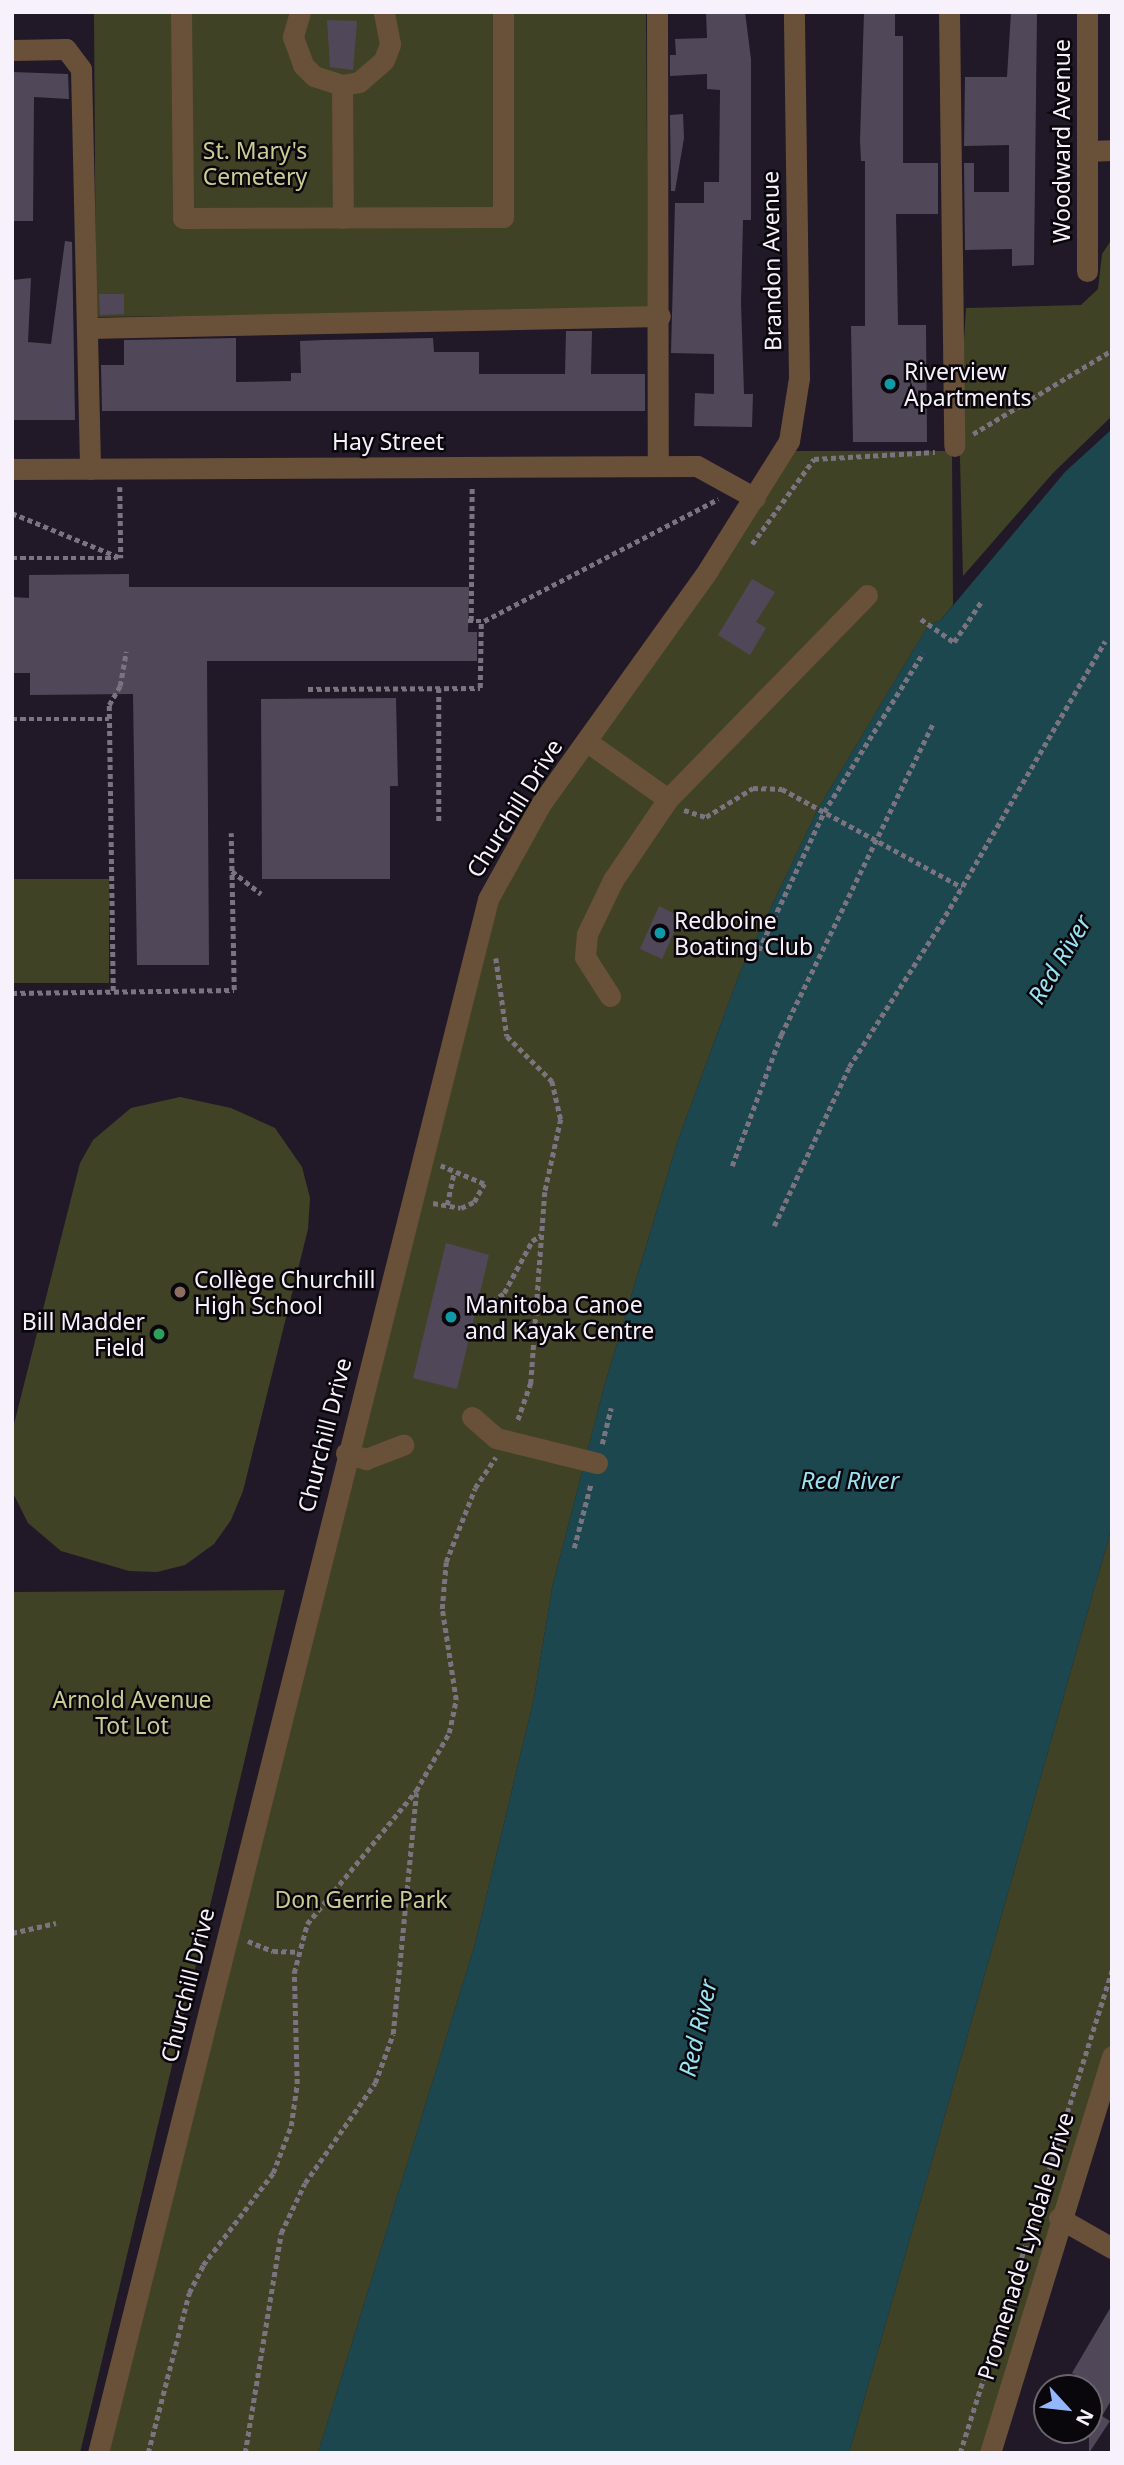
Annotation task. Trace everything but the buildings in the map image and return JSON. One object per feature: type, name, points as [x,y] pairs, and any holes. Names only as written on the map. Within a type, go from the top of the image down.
[{"type":"street","points":[[181,12],[183,218],[503,217],[503,12]]},
{"type":"street","points":[[300,12],[293,37],[303,65],[320,79],[342,85],[366,77],[384,60],[390,44],[384,12]]},
{"type":"street","points":[[657,12],[660,316],[658,466]]},
{"type":"street","name":"Brandon Avenue","points":[[755,498],[789,441],[797,408],[794,12]]},
{"type":"street","points":[[949,12],[954,446]]},
{"type":"street","name":"Woodward Avenue","points":[[1087,12],[1087,271]]},
{"type":"street","points":[[12,50],[66,49],[81,69],[90,469]]},
{"type":"street","points":[[342,85],[343,218]]},
{"type":"street","points":[[1087,151],[1112,150]]},
{"type":"street","points":[[88,328],[660,316]]},
{"type":"street","name":"Hay Street","points":[[12,468],[658,466],[708,469],[755,498]]},
{"type":"street","name":"Churchill Drive","points":[[98,2453],[346,1453],[488,899],[534,816],[755,498]]},
{"type":"street","points":[[610,996],[590,973],[587,934],[613,880],[668,799],[867,595]]},
{"type":"street","points":[[586,741],[668,799]]},
{"type":"street","points":[[472,1418],[507,1441],[597,1463]]},
{"type":"street","points":[[346,1453],[366,1459],[403,1445]]},
{"type":"street","name":"Promenade Lyndale Drive","points":[[990,2453],[1059,2218],[1112,2056]]},
{"type":"street","points":[[1059,2218],[1112,2248]]},
{"type":"path","points":[[749,548],[814,459],[890,457],[954,446],[1112,350]]},
{"type":"path","points":[[472,466],[470,621],[481,621],[721,498]]},
{"type":"path","points":[[119,468],[121,558]]},
{"type":"path","points":[[12,513],[121,558]]},
{"type":"path","points":[[12,558],[121,558]]},
{"type":"path","points":[[921,619],[954,642],[981,602]]},
{"type":"path","points":[[308,689],[480,688],[481,621]]},
{"type":"path","points":[[774,1226],[849,1067],[962,887],[1105,641]]},
{"type":"path","points":[[113,991],[109,719],[126,652]]},
{"type":"path","points":[[755,958],[824,812],[923,653]]},
{"type":"path","points":[[439,688],[439,822]]},
{"type":"path","points":[[12,719],[109,719]]},
{"type":"path","points":[[732,1166],[780,1035],[933,723]]},
{"type":"path","points":[[668,799],[706,817],[752,788],[767,785],[824,812],[962,887]]},
{"type":"path","points":[[12,993],[234,990],[231,833]]},
{"type":"path","points":[[232,871],[261,894]]},
{"type":"path","points":[[148,2453],[189,2293],[203,2265],[273,2173],[291,2126],[297,2084],[296,1952],[307,1924],[416,1791],[449,1733],[456,1700],[442,1609],[446,1562],[475,1488],[507,1441],[531,1383],[542,1235],[561,1119],[552,1082],[507,1035],[496,952]]},
{"type":"path","points":[[410,1199],[447,1205],[474,1202],[484,1184],[421,1158]]},
{"type":"path","points":[[447,1205],[454,1172]]},
{"type":"path","points":[[485,1306],[503,1293],[532,1241],[542,1235]]},
{"type":"path","points":[[245,2453],[281,2233],[305,2183],[375,2083],[393,2034],[416,1791]]},
{"type":"path","points":[[12,1933],[56,1923]]},
{"type":"path","points":[[227,1934],[273,1951],[296,1952]]},
{"type":"path","points":[[960,2453],[1112,1970]]},
{"type":"green space","name":"St. Mary's Cemetery","points":[[94,12],[646,12],[648,311],[96,317]]},
{"type":"green space","points":[[1112,239],[1112,416],[1053,473],[963,576],[959,420],[966,308],[1081,305],[1098,289],[1102,254]]},
{"type":"green space","name":"Don Gerrie Park","points":[[783,451],[952,451],[953,605],[940,621],[929,624],[818,809],[740,972],[677,1143],[604,1387],[552,1588],[534,1698],[475,1944],[318,2453],[98,2453],[488,899]]},
{"type":"green space","points":[[12,879],[109,879],[109,983],[12,983]]},
{"type":"green space","name":"Bill Madder Field","points":[[180,1097],[231,1108],[275,1128],[302,1167],[310,1198],[308,1229],[243,1491],[231,1520],[214,1544],[185,1565],[157,1572],[129,1571],[61,1551],[28,1523],[12,1491],[12,1432],[80,1163],[93,1140],[131,1108]]},
{"type":"green space","points":[[1112,1526],[1112,2056],[990,2453],[849,2453]]},
{"type":"green space","name":"Arnold Avenue Tot Lot","points":[[285,1590],[80,2453],[12,2453],[12,1592]]},
{"type":"water","name":"Red River","points":[[1112,429],[1112,1526],[849,2453],[318,2453],[475,1944],[534,1698],[552,1588],[604,1387],[677,1143],[740,972],[818,809],[929,624],[940,621],[1065,472]]},
{"type":"place","name":"Riverview Apartments","points":[[890,384]]},
{"type":"place","name":"Redboine Boating Club","points":[[660,933]]},
{"type":"place","name":"Collège Churchill High School","points":[[180,1292]]},
{"type":"place","name":"Manitoba Canoe and Kayak Centre","points":[[451,1317]]},
{"type":"place","name":"Bill Madder Field","points":[[159,1334]]}]
